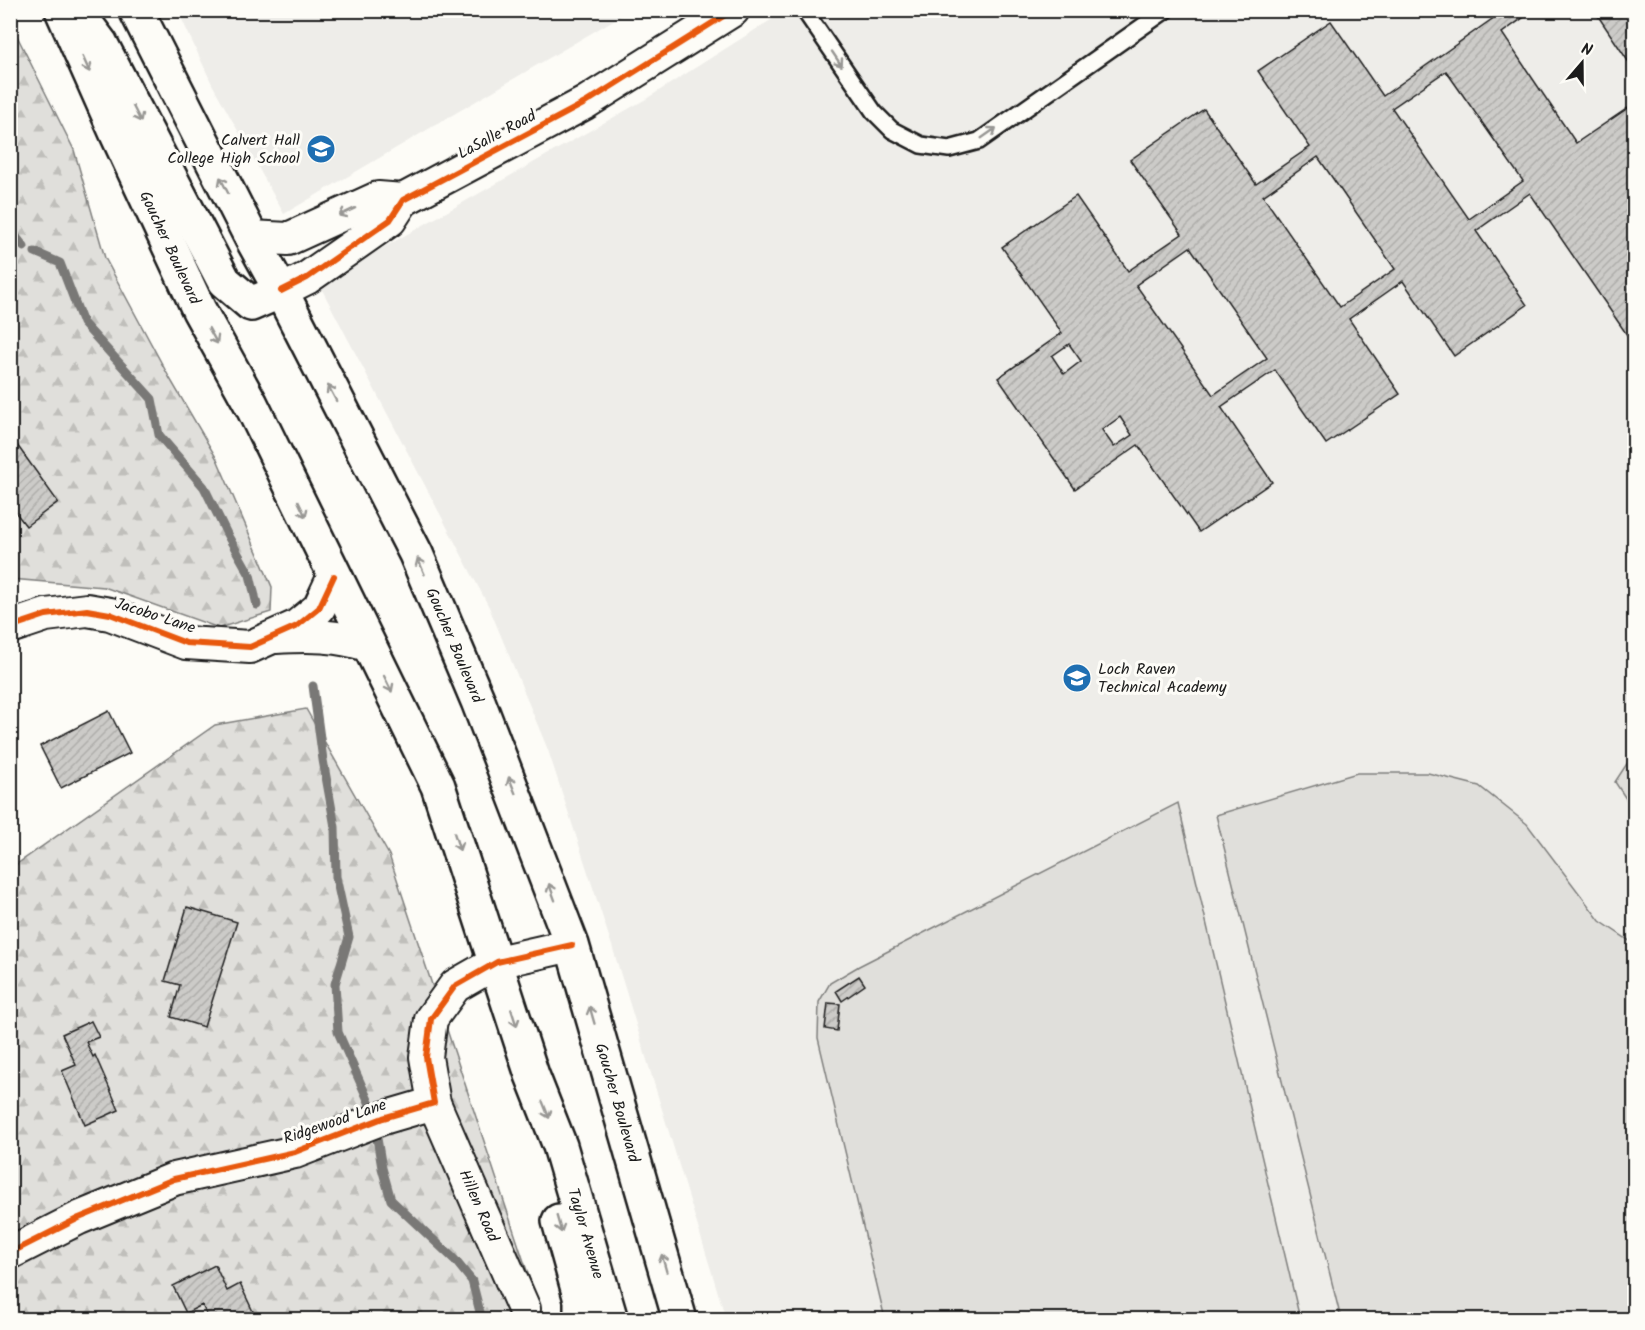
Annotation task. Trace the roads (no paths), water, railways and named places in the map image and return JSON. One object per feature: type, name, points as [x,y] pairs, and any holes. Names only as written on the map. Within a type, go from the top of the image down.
[{"type":"main road","name":"Goucher Boulevard","points":[[62,10],[199,310],[251,404],[438,786],[532,1075],[560,1146]]},
{"type":"main road","points":[[75,10],[101,44],[224,281],[251,304],[281,291]]},
{"type":"main road","name":"Goucher Boulevard","points":[[136,10],[416,554],[478,701],[572,945],[680,1320]]},
{"type":"main road","points":[[560,1146],[552,1199],[581,1300],[581,1320]]},
{"type":"main road","name":"Taylor Avenue","points":[[560,1146],[611,1320]]},
{"type":"street","name":"LaSalle Road","points":[[281,291],[307,278],[390,220],[403,200],[585,103],[733,10]]},
{"type":"street","name":"LaSalle Road","points":[[251,237],[288,239],[378,198],[403,200]]},
{"type":"street","name":"Jacobo Lane","points":[[10,627],[46,615],[87,610],[110,614],[186,643],[250,647],[297,626],[320,608],[334,576]]},
{"type":"street","name":"Jacobo Lane","points":[[275,637],[312,635],[343,637],[368,645]]},
{"type":"street","points":[[434,1102],[426,1058],[431,1019],[455,986],[496,962],[572,945]]},
{"type":"street","name":"Ridgewood Lane","points":[[10,1253],[79,1218],[174,1179],[295,1152],[434,1102]]},
{"type":"street","name":"Hillen Road","points":[[434,1102],[525,1314]]},
{"type":"lane","points":[[804,10],[874,112],[892,130],[921,145],[949,149],[979,141],[1166,10]]},
{"type":"waterway","points":[[10,229],[24,247]]},
{"type":"waterway","points":[[35,252],[60,263],[83,323],[152,399],[159,435],[204,487],[250,575],[257,605]]},
{"type":"waterway","points":[[313,686],[335,827],[336,877],[349,937],[335,984],[338,1032],[372,1109],[382,1168],[391,1200],[455,1260],[472,1281],[482,1320]]},
{"type":"place","name":"Calvert Hall College High School","points":[[321,149]]},
{"type":"place","name":"Loch Raven Technical Academy","points":[[1077,678]]}]
